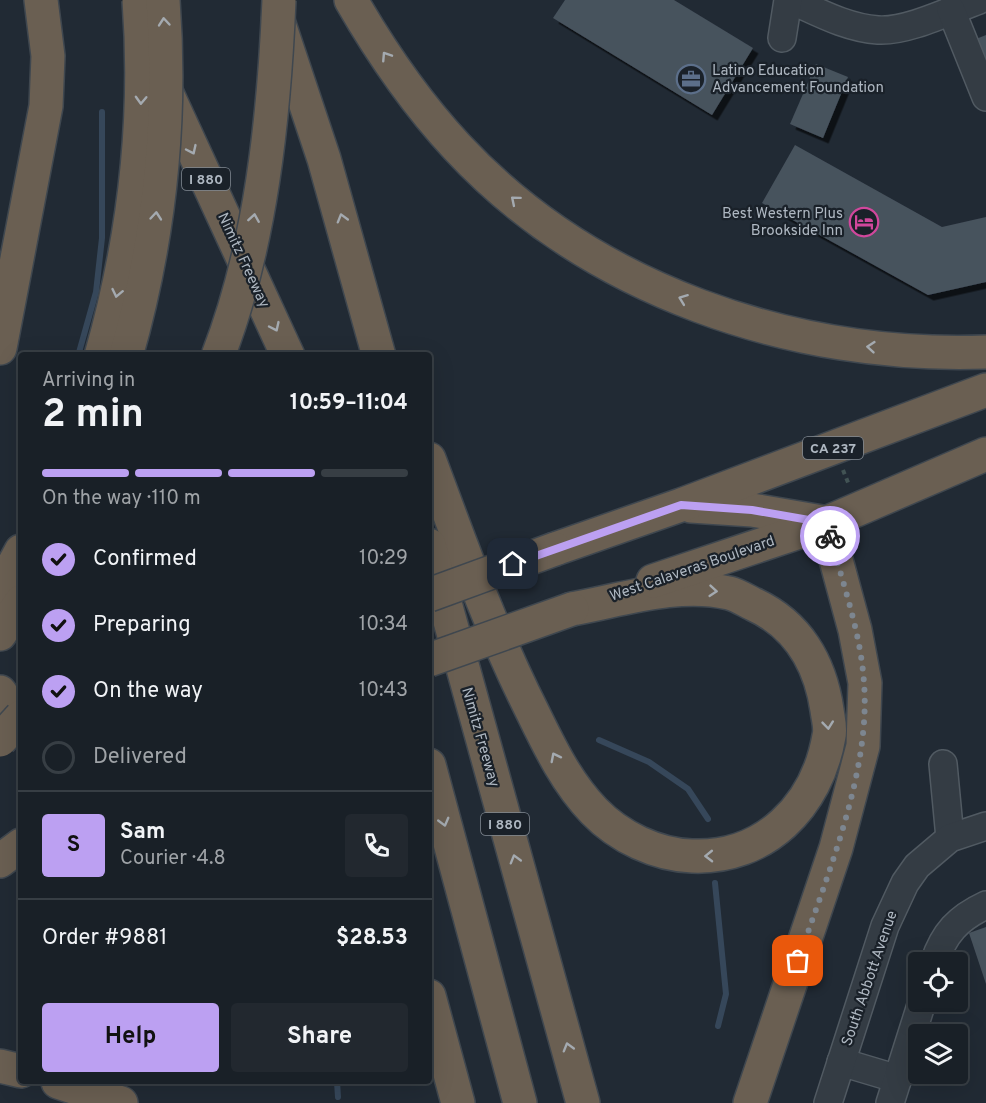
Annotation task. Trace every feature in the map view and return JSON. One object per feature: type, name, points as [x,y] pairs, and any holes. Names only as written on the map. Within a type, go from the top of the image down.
[{"type":"highway","points":[[0,348],[46,106],[48,56],[41,0]]},
{"type":"highway","name":"Nimitz Freeway","points":[[128,0],[178,119],[286,352]]},
{"type":"highway","points":[[102,352],[131,227],[140,137],[142,47],[139,0]]},
{"type":"highway","points":[[127,352],[136,323],[156,219],[165,104],[166,47],[163,0]]},
{"type":"highway","points":[[271,0],[324,159],[378,352]]},
{"type":"highway","points":[[219,352],[250,246],[266,143],[279,0]]},
{"type":"highway","points":[[351,0],[406,86],[458,147],[516,202],[588,253],[661,290],[743,322],[840,345],[945,353],[986,352]]},
{"type":"highway","points":[[354,260],[388,352]]},
{"type":"highway","name":"CA 237","points":[[432,594],[681,505],[986,390]]},
{"type":"highway","name":"West Calaveras Boulevard","points":[[432,659],[826,523],[986,454]]},
{"type":"highway","points":[[432,467],[510,669],[562,771],[595,813],[635,842],[672,856],[715,857],[756,846],[792,817],[816,778],[830,734],[823,686],[804,643],[781,620],[773,613],[730,593],[686,589],[572,609]]},
{"type":"highway","points":[[681,505],[752,510],[826,523],[855,630],[864,683],[863,746],[836,848],[750,1103]]},
{"type":"highway","name":"Nimitz Freeway","points":[[432,555],[584,1103]]},
{"type":"highway","points":[[0,590],[18,557]]},
{"type":"highway","points":[[0,634],[18,607]]},
{"type":"highway","points":[[0,692],[18,719]]},
{"type":"highway","points":[[0,740],[18,720]]},
{"type":"highway","points":[[0,748],[18,742]]},
{"type":"highway","points":[[432,776],[520,1103]]},
{"type":"highway","points":[[0,861],[18,847]]},
{"type":"highway","points":[[432,1007],[458,1103]]},
{"type":"highway","points":[[0,1066],[18,1070]]},
{"type":"highway","points":[[64,1084],[121,1103]]},
{"type":"street","points":[[782,38],[789,0],[837,20],[880,30],[914,24],[979,0]]},
{"type":"street","points":[[951,10],[986,97]]},
{"type":"street","points":[[943,764],[950,838]]},
{"type":"street","name":"South Abbott Avenue","points":[[830,1102],[841,1062],[895,902],[917,866],[950,838],[986,826]]},
{"type":"street","points":[[939,952],[951,927],[967,914],[986,905]]},
{"type":"street","points":[[841,1062],[894,1091],[919,1012]]},
{"type":"path","points":[[842,466],[850,489]]},
{"type":"building","points":[[565,0],[674,0],[753,48],[712,115],[553,18]]},
{"type":"building","points":[[986,35],[986,65],[976,39]]},
{"type":"building","points":[[816,64],[848,77],[823,138],[790,124]]},
{"type":"building","name":"Best Western Plus Brookside Inn","points":[[795,145],[942,227],[986,217],[986,282],[928,295],[762,203]]},
{"type":"building","points":[[986,927],[986,984],[969,933]]},
{"type":"waterway","points":[[79,352],[96,292],[102,238],[102,112]]},
{"type":"waterway","points":[[599,740],[649,762],[688,789],[708,819]]},
{"type":"waterway","points":[[715,883],[726,994],[718,1026]]},
{"type":"waterway","points":[[337,1084],[338,1097]]},
{"type":"way so far","points":[[798,961],[836,848],[863,746],[864,683],[855,630],[830,536]]},
{"type":"place","name":"Latino Education Advancement Foundation","points":[[691,79]]},
{"type":"place","name":"Best Western Plus Brookside Inn","points":[[864,222]]},
{"type":"route","points":[[513,564],[681,505],[752,510],[826,523],[830,536]]}]
